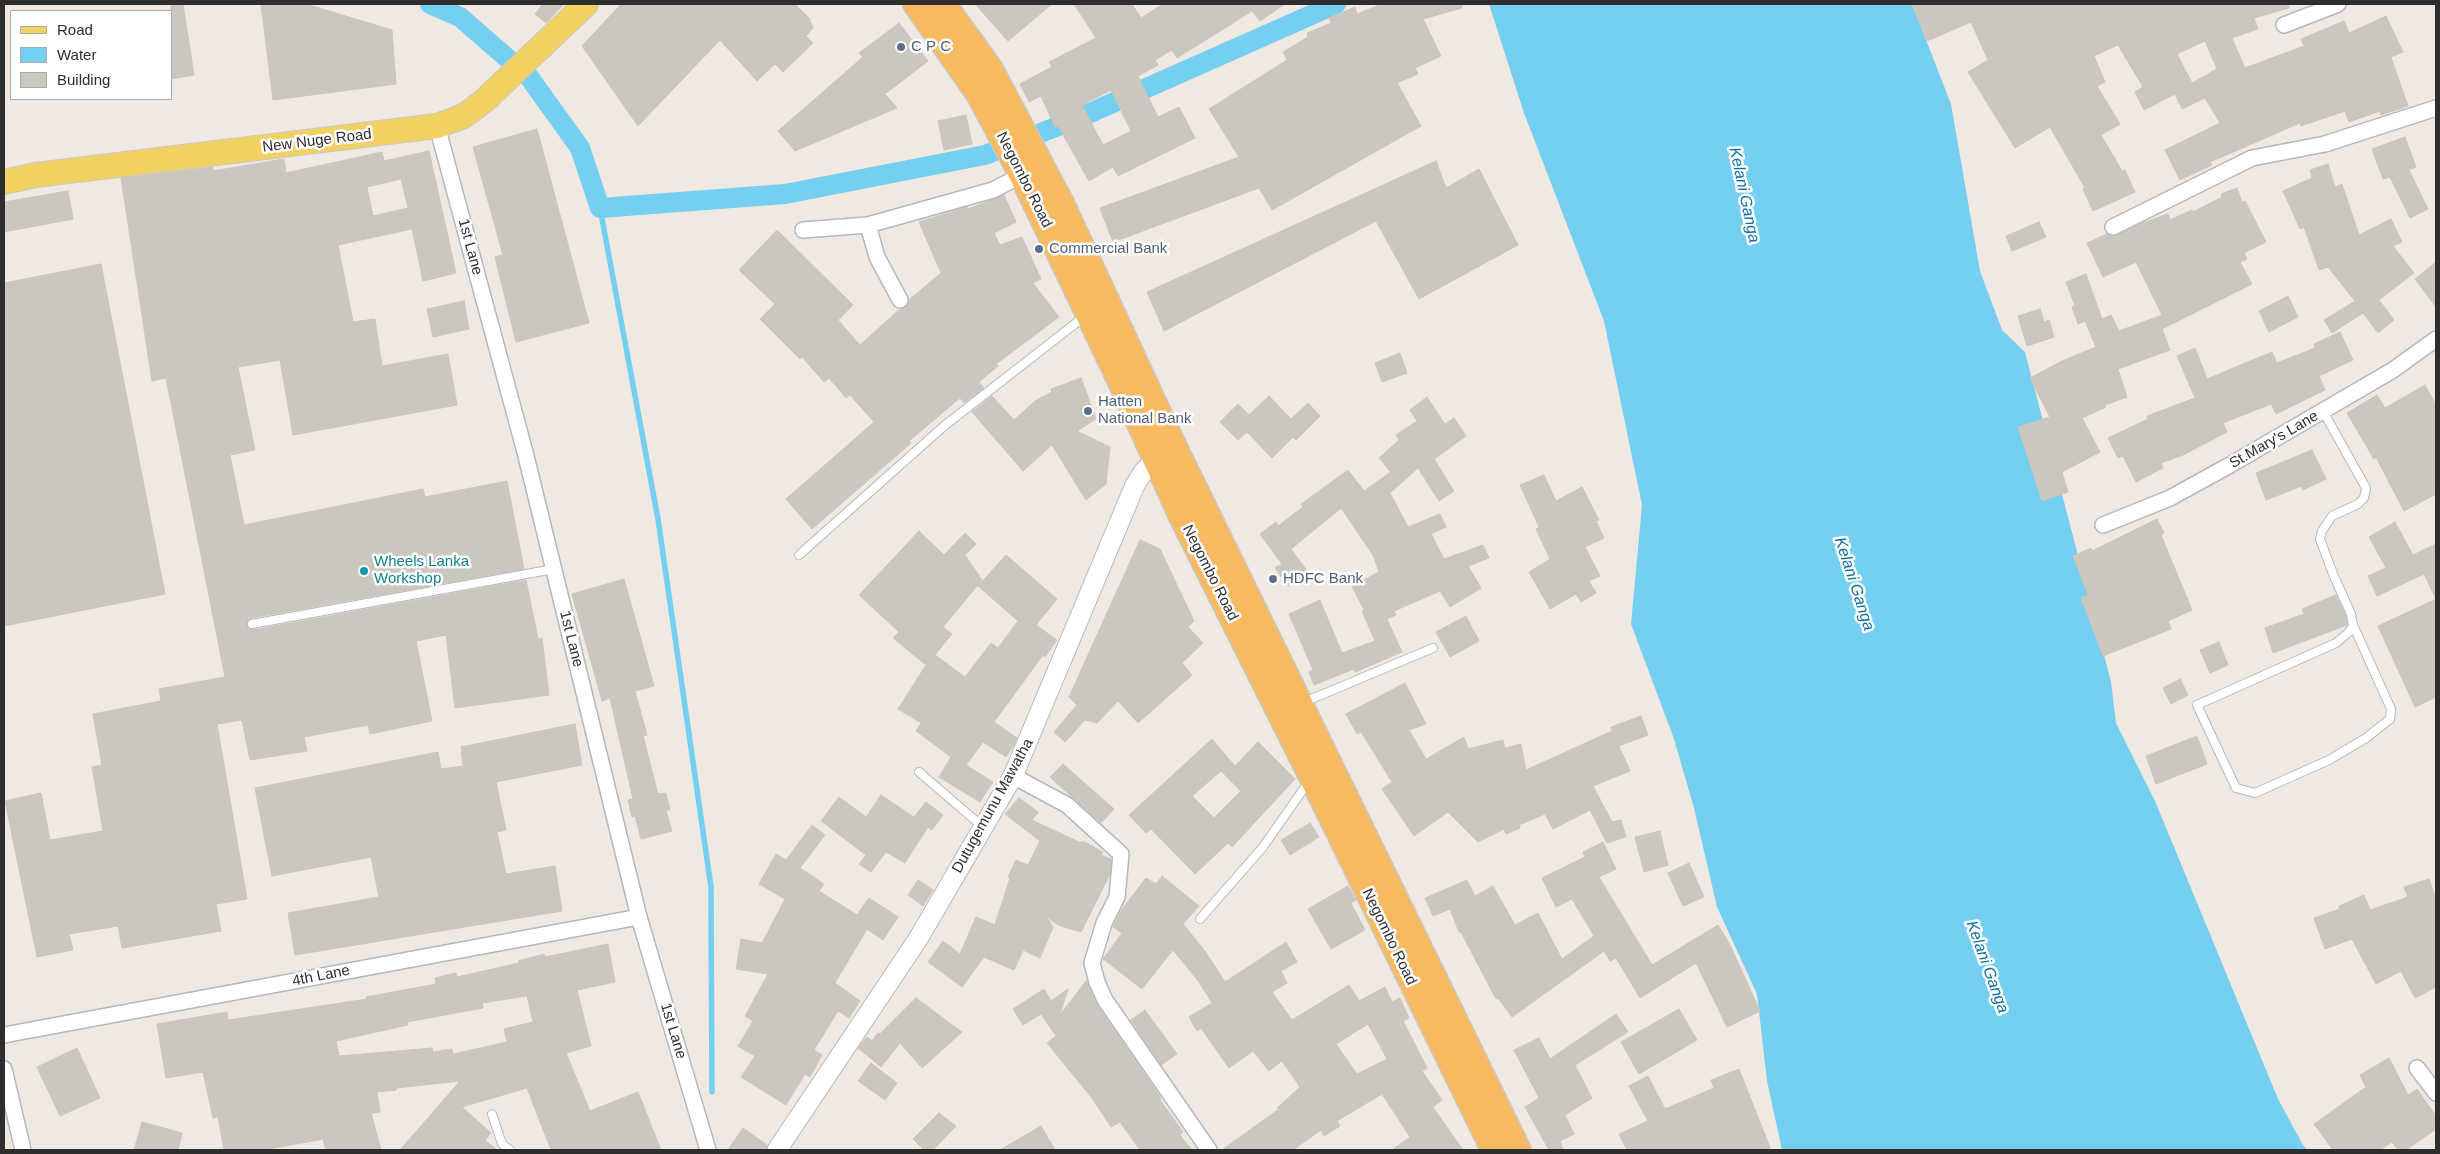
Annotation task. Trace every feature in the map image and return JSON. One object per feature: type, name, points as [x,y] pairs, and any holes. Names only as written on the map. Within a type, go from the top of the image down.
[{"type":"highway","name":"Negombo Road","points":[[916,4],[979,94],[1010,129]]},
{"type":"highway","name":"Negombo Road","points":[[943,4],[990,69],[1010,129],[1088,313],[1300,704],[1518,1150]]},
{"type":"highway","name":"Negombo Road","points":[[1026,167],[1061,203],[1166,456],[1312,777],[1494,1150]]},
{"type":"main road","name":"New Nuge Road","points":[[4,182],[36,175],[437,126],[464,116],[485,100],[552,39],[586,4]]},
{"type":"street","points":[[2284,25],[2338,4]]},
{"type":"street","points":[[2113,227],[2252,158],[2325,144],[2436,108]]},
{"type":"street","name":"1st Lane","points":[[437,126],[525,452],[639,917],[705,1149]]},
{"type":"street","points":[[803,230],[868,225],[993,190],[1026,167]]},
{"type":"street","points":[[868,225],[877,257],[900,300]]},
{"type":"street","name":"St.Mary's Lane","points":[[2103,525],[2170,498],[2393,370],[2436,339]]},
{"type":"street","name":"Dutugemunu Mawatha","points":[[778,1150],[918,939],[1013,776],[1135,485],[1144,471],[1166,456]]},
{"type":"street","points":[[1013,776],[1067,805],[1121,854],[1117,897],[1104,923],[1092,963],[1097,982],[1106,1000],[1209,1150]]},
{"type":"street","name":"4th Lane","points":[[4,1035],[639,917]]},
{"type":"street","points":[[2418,1068],[2436,1093]]},
{"type":"street","points":[[4,1069],[23,1150]]},
{"type":"lane","points":[[799,555],[944,426],[1088,313]]},
{"type":"lane","points":[[2322,412],[2366,488],[2364,498],[2358,504],[2332,516],[2322,531],[2320,539],[2351,614],[2353,625],[2388,701],[2391,709],[2390,719],[2366,738],[2329,760],[2288,779],[2255,793],[2236,788],[2197,705],[2336,643],[2349,632],[2353,625]]},
{"type":"lane","points":[[252,624],[554,569]]},
{"type":"lane","points":[[1300,704],[1433,648]]},
{"type":"lane","points":[[919,772],[983,827]]},
{"type":"lane","points":[[1200,918],[1263,847],[1312,777]]},
{"type":"lane","points":[[492,1114],[502,1144],[510,1150]]},
{"type":"water","name":"Kelani Ganga","points":[[1489,4],[1912,4],[1951,104],[1980,271],[2002,330],[2025,352],[2111,682],[2116,723],[2155,801],[2278,1099],[2303,1145],[2308,1150],[1782,1150],[1767,1081],[1757,994],[1717,907],[1694,808],[1674,739],[1631,624],[1642,505],[1604,321],[1524,113]]},
{"type":"building","points":[[171,4],[183,4],[194,75],[172,79]]},
{"type":"building","points":[[261,4],[306,4],[392,30],[396,84],[273,100]]},
{"type":"building","points":[[543,4],[564,4],[546,23],[535,14]]},
{"type":"building","points":[[621,4],[795,4],[809,18],[813,28],[806,36],[813,43],[783,72],[775,64],[757,81],[720,40],[638,126],[582,46]]},
{"type":"building","points":[[975,4],[1052,4],[1008,41]]},
{"type":"building","points":[[1074,4],[1132,4],[1141,18],[1163,4],[1285,4],[1260,21],[1252,11],[1177,58],[1172,50],[1155,60],[1158,65],[1138,76],[1158,117],[1179,107],[1195,138],[1118,176],[1113,167],[1089,181],[1058,126],[1055,127],[1041,96],[1029,102],[1020,84],[1052,67],[1049,62],[1096,38]],"holes":[[[1111,90],[1131,131],[1103,145],[1082,105]]]},
{"type":"building","points":[[1382,4],[1462,4],[1462,8],[1423,19],[1441,56],[1415,68],[1418,74],[1397,83],[1421,126],[1272,210],[1259,188],[1113,242],[1100,208],[1239,157],[1209,109],[1287,60],[1283,52],[1308,37],[1307,33],[1331,23],[1329,18],[1355,7],[1357,14]]},
{"type":"building","points":[[1912,4],[2288,4],[2289,8],[2254,18],[2258,29],[2232,38],[2245,68],[2304,46],[2301,39],[2344,21],[2349,33],[2386,16],[2403,52],[2391,57],[2408,106],[2381,115],[2380,111],[2349,122],[2345,111],[2301,126],[2300,123],[2210,162],[2212,165],[2180,180],[2165,150],[2220,123],[2205,98],[2182,109],[2175,94],[2144,110],[2135,92],[2143,87],[2118,45],[2094,56],[2105,82],[2097,86],[2120,124],[2101,135],[2122,171],[2125,170],[2135,192],[2093,211],[2083,189],[2085,188],[2050,127],[2015,148],[1968,72],[1988,60],[1971,22],[1927,41]],"holes":[[[2205,41],[2217,69],[2192,83],[2177,54]]]},
{"type":"building","points":[[899,23],[928,61],[885,94],[897,108],[795,151],[778,131],[863,57],[859,53]]},
{"type":"building","points":[[966,115],[972,144],[944,150],[938,121]]},
{"type":"building","points":[[537,129],[589,323],[516,342],[495,257],[503,255],[473,147]]},
{"type":"building","points":[[2405,137],[2416,167],[2409,170],[2428,209],[2410,218],[2390,177],[2383,179],[2372,149]]},
{"type":"building","points":[[429,151],[456,273],[423,281],[412,229],[338,245],[353,322],[375,319],[382,366],[448,354],[457,405],[293,435],[280,360],[238,367],[255,450],[230,455],[244,525],[423,489],[425,497],[507,481],[524,569],[251,618],[247,625],[253,630],[526,580],[538,639],[542,638],[549,695],[455,708],[446,635],[416,641],[432,721],[370,734],[368,725],[304,737],[307,751],[250,760],[242,720],[217,724],[247,899],[216,904],[221,931],[122,948],[118,926],[69,934],[73,950],[37,957],[5,801],[41,793],[50,840],[103,831],[92,767],[102,765],[93,714],[161,701],[159,689],[225,677],[166,378],[152,381],[121,178],[213,167],[213,171],[284,159],[286,173],[382,152],[384,161]],"holes":[[[401,179],[408,208],[373,216],[367,187]]]},
{"type":"building","points":[[1436,161],[1446,188],[1479,169],[1518,245],[1419,299],[1376,221],[1164,331],[1147,292]]},
{"type":"building","points":[[2328,164],[2335,187],[2342,184],[2359,235],[2391,219],[2402,242],[2393,246],[2414,273],[2379,300],[2394,320],[2378,333],[2363,313],[2332,333],[2324,320],[2355,301],[2328,267],[2319,270],[2304,227],[2300,229],[2283,191],[2312,178],[2310,170]]},
{"type":"building","points":[[2237,188],[2242,202],[2245,201],[2266,242],[2244,253],[2247,259],[2240,262],[2252,284],[2162,329],[2170,350],[2118,369],[2127,397],[2105,405],[2106,407],[2082,418],[2100,452],[2062,472],[2068,492],[2042,501],[2018,427],[2050,417],[2030,378],[2062,361],[2096,347],[2085,321],[2078,324],[2072,307],[2075,306],[2066,282],[2086,274],[2102,319],[2111,315],[2119,331],[2162,315],[2136,262],[2103,277],[2087,243],[2107,234],[2117,235],[2142,223],[2168,214],[2170,220],[2192,210],[2193,212],[2222,197],[2221,194]]},
{"type":"building","points":[[68,191],[73,219],[4,232],[4,202]]},
{"type":"building","points":[[1004,195],[1016,222],[994,233],[1000,245],[1022,237],[1041,279],[1033,283],[1059,317],[996,364],[998,366],[979,382],[984,388],[964,403],[960,398],[909,441],[911,443],[812,529],[786,499],[874,422],[850,395],[846,398],[829,378],[824,382],[802,357],[800,359],[760,319],[775,304],[739,270],[777,230],[853,305],[838,320],[860,345],[900,309],[905,308],[909,300],[941,273],[919,222],[967,207],[968,209]]},
{"type":"building","points":[[2039,222],[2046,237],[2012,251],[2006,236]]},
{"type":"building","points":[[2436,262],[2436,307],[2415,279]]},
{"type":"building","points":[[101,264],[165,594],[4,626],[4,283]]},
{"type":"building","points":[[2288,296],[2298,317],[2269,332],[2259,311]]},
{"type":"building","points":[[464,301],[469,329],[433,337],[427,309]]},
{"type":"building","points":[[2040,309],[2044,322],[2049,320],[2054,337],[2027,346],[2018,316]]},
{"type":"building","points":[[2340,332],[2353,360],[2319,376],[2325,390],[2276,414],[2271,404],[2223,423],[2227,432],[2183,455],[2161,463],[2163,468],[2136,482],[2123,456],[2118,458],[2108,438],[2148,419],[2147,416],[2195,398],[2177,356],[2195,348],[2207,379],[2272,352],[2277,363],[2315,348],[2314,344]]},
{"type":"building","points":[[1400,353],[1407,373],[1382,382],[1375,363]]},
{"type":"building","points":[[1081,378],[1096,419],[1077,431],[1110,447],[1106,484],[1086,500],[1052,445],[1023,471],[972,412],[992,396],[1014,420],[1035,401],[1052,392],[1051,389]]},
{"type":"building","points":[[2425,385],[2436,405],[2436,494],[2404,511],[2376,457],[2374,459],[2347,413],[2377,395],[2385,408]]},
{"type":"building","points":[[1269,396],[1291,419],[1308,403],[1320,416],[1296,440],[1293,437],[1272,458],[1247,432],[1238,440],[1220,422],[1238,404],[1249,415]]},
{"type":"building","points":[[1427,397],[1445,424],[1454,418],[1466,436],[1434,459],[1454,491],[1439,501],[1418,468],[1390,493],[1408,527],[1440,514],[1446,527],[1431,534],[1444,559],[1483,545],[1489,558],[1468,566],[1481,588],[1450,607],[1440,591],[1394,611],[1396,615],[1387,619],[1402,652],[1355,672],[1354,669],[1314,685],[1309,672],[1313,670],[1289,614],[1320,600],[1342,653],[1375,641],[1362,611],[1364,610],[1352,586],[1379,572],[1373,555],[1341,508],[1291,549],[1308,572],[1288,586],[1275,568],[1282,564],[1260,534],[1276,522],[1278,526],[1303,507],[1301,504],[1348,470],[1364,491],[1391,472],[1379,458],[1399,440],[1396,435],[1417,421],[1410,410]]},
{"type":"building","points":[[2312,450],[2326,479],[2303,490],[2302,486],[2266,500],[2256,473]]},
{"type":"building","points":[[1544,475],[1556,501],[1582,487],[1599,520],[1596,521],[1604,538],[1585,547],[1600,576],[1589,581],[1596,593],[1581,602],[1576,594],[1550,609],[1529,572],[1550,559],[1536,529],[1539,527],[1520,485]]},
{"type":"building","points":[[2157,519],[2164,533],[2161,535],[2192,610],[2168,621],[2171,629],[2103,656],[2081,598],[2088,595],[2073,556],[2091,548],[2092,551]]},
{"type":"building","points":[[2395,522],[2413,555],[2436,544],[2436,599],[2424,574],[2377,596],[2368,576],[2386,568],[2369,537]]},
{"type":"building","points":[[919,531],[944,555],[965,533],[976,544],[965,555],[982,580],[943,627],[952,634],[935,655],[965,677],[991,643],[998,648],[1018,621],[978,586],[1006,555],[1057,599],[1036,625],[1057,640],[1045,657],[1043,655],[994,722],[1017,738],[1014,745],[1006,757],[983,742],[966,765],[993,782],[980,802],[939,777],[951,757],[916,731],[921,723],[898,709],[926,665],[893,638],[899,632],[859,595]]},
{"type":"building","points":[[1140,540],[1160,549],[1194,621],[1188,627],[1203,643],[1182,663],[1192,675],[1138,723],[1118,701],[1097,723],[1085,720],[1065,742],[1054,732],[1077,705],[1069,697]]},
{"type":"building","points":[[624,579],[654,686],[635,691],[647,735],[643,736],[658,794],[666,793],[670,810],[666,810],[672,831],[641,839],[635,816],[632,817],[628,800],[633,799],[610,698],[602,701],[572,594]]},
{"type":"building","points":[[2336,595],[2346,617],[2347,625],[2273,653],[2265,628],[2304,614],[2302,609]]},
{"type":"building","points":[[2436,599],[2436,697],[2415,707],[2378,626]]},
{"type":"building","points":[[1466,616],[1479,641],[1450,657],[1436,632]]},
{"type":"building","points":[[2219,642],[2228,665],[2210,673],[2200,650]]},
{"type":"building","points":[[2180,679],[2188,695],[2171,704],[2163,688]]},
{"type":"building","points":[[1405,683],[1426,724],[1409,730],[1426,759],[1464,737],[1468,749],[1503,740],[1505,748],[1521,744],[1526,770],[1612,731],[1611,727],[1641,716],[1648,735],[1619,746],[1630,771],[1593,786],[1612,822],[1621,820],[1626,837],[1607,843],[1590,810],[1553,829],[1545,814],[1519,825],[1520,828],[1506,834],[1504,829],[1478,842],[1448,812],[1414,836],[1382,789],[1392,782],[1361,732],[1357,734],[1346,714]]},
{"type":"building","points":[[575,724],[582,765],[496,782],[506,830],[497,832],[506,874],[555,866],[562,911],[295,955],[288,913],[379,897],[371,857],[272,876],[255,788],[438,752],[441,769],[463,766],[461,747]]},
{"type":"building","points":[[2197,736],[2207,764],[2156,784],[2146,756]]},
{"type":"building","points":[[1212,739],[1235,766],[1258,742],[1295,779],[1232,847],[1228,843],[1195,874],[1151,829],[1146,833],[1129,815]],"holes":[[[1221,771],[1241,791],[1214,818],[1192,796]]]},
{"type":"building","points":[[1063,764],[1114,809],[1101,823],[1050,777]]},
{"type":"building","points":[[881,795],[914,817],[926,802],[943,815],[932,830],[928,827],[905,863],[886,852],[871,872],[859,864],[866,855],[821,821],[839,797],[866,817]]},
{"type":"building","points":[[1019,798],[1038,812],[1032,820],[1079,842],[1085,842],[1103,852],[1101,855],[1111,859],[1110,874],[1081,932],[1058,925],[1046,916],[1053,927],[1040,958],[1023,950],[1014,970],[984,957],[962,987],[928,962],[943,941],[960,954],[976,917],[995,925],[1010,878],[1008,877],[1016,860],[1028,865],[1040,841],[1005,814]]},
{"type":"building","points":[[1310,823],[1319,837],[1290,855],[1281,840]]},
{"type":"building","points":[[812,825],[825,835],[800,868],[824,884],[819,891],[857,915],[869,898],[898,917],[883,940],[867,929],[835,983],[860,1001],[849,1018],[838,1011],[814,1050],[822,1055],[810,1077],[805,1074],[786,1105],[741,1077],[755,1056],[738,1046],[753,1021],[745,1016],[768,974],[736,969],[741,939],[762,943],[785,899],[759,884],[776,854],[786,860]]},
{"type":"building","points":[[1660,831],[1668,865],[1644,872],[1635,837]]},
{"type":"building","points":[[1603,842],[1616,869],[1599,877],[1652,965],[1718,925],[1729,943],[1760,1011],[1727,1027],[1696,963],[1640,998],[1616,958],[1610,961],[1604,951],[1512,1017],[1498,998],[1496,999],[1461,932],[1459,932],[1450,909],[1433,916],[1425,898],[1467,880],[1475,896],[1493,886],[1515,925],[1538,913],[1562,959],[1594,936],[1572,899],[1556,907],[1542,878],[1585,857],[1583,852]]},
{"type":"building","points":[[1689,863],[1704,897],[1683,906],[1668,873]]},
{"type":"building","points":[[1162,876],[1199,906],[1183,924],[1205,951],[1225,982],[1286,942],[1297,962],[1281,971],[1287,983],[1272,992],[1292,1020],[1349,985],[1359,1001],[1385,987],[1392,1002],[1400,998],[1409,1018],[1403,1021],[1427,1068],[1422,1071],[1442,1100],[1433,1107],[1463,1150],[1392,1150],[1410,1137],[1382,1094],[1337,1121],[1340,1126],[1324,1136],[1321,1130],[1293,1150],[1222,1150],[1279,1109],[1277,1108],[1300,1087],[1282,1061],[1269,1071],[1253,1051],[1229,1068],[1201,1028],[1197,1031],[1189,1017],[1212,1003],[1199,982],[1173,950],[1142,989],[1103,959],[1122,933],[1113,927],[1120,912],[1146,878],[1156,884]],"holes":[[[1368,1024],[1387,1059],[1357,1074],[1336,1044]]]},
{"type":"building","points":[[2429,879],[2436,899],[2436,987],[2415,998],[2401,971],[2376,984],[2352,939],[2325,949],[2314,918],[2340,909],[2339,906],[2364,895],[2370,910],[2408,897],[2404,887]]},
{"type":"building","points":[[918,880],[933,890],[923,906],[908,895]]},
{"type":"building","points":[[1348,886],[1356,900],[1351,903],[1365,930],[1331,949],[1308,909]]},
{"type":"building","points":[[608,944],[615,982],[577,990],[591,1046],[566,1053],[590,1111],[638,1092],[661,1150],[551,1150],[527,1088],[462,1107],[491,1133],[485,1140],[497,1150],[400,1150],[460,1081],[377,1092],[380,1112],[371,1113],[381,1150],[326,1150],[323,1139],[264,1150],[224,1150],[218,1117],[213,1118],[203,1072],[166,1078],[157,1024],[227,1012],[228,1020],[367,999],[366,997],[436,984],[435,978],[456,973],[457,977],[519,963],[518,961],[544,954],[545,957]],"holes":[[[527,996],[533,1022],[504,1029],[507,1042],[453,1054],[452,1049],[433,1052],[432,1048],[339,1056],[336,1041],[408,1025],[407,1022],[483,1008],[482,1003]]]},
{"type":"building","points":[[1087,980],[1097,1005],[1161,1098],[1160,1100],[1183,1132],[1180,1135],[1192,1150],[1140,1150],[1120,1122],[1111,1127],[1092,1098],[1047,1043],[1056,1036],[1041,1014],[1023,1025],[1013,1009],[1044,989],[1051,1001],[1068,989],[1060,1015]]},
{"type":"building","points":[[916,998],[962,1032],[922,1068],[900,1043],[881,1067],[858,1048],[867,1037],[872,1041],[878,1033],[880,1034]]},
{"type":"building","points":[[1679,1009],[1697,1040],[1639,1074],[1621,1042]]},
{"type":"building","points":[[1145,1010],[1177,1054],[1161,1065],[1131,1020]]},
{"type":"building","points":[[1616,1014],[1628,1032],[1575,1065],[1592,1098],[1565,1115],[1574,1134],[1560,1141],[1563,1150],[1549,1150],[1525,1107],[1539,1098],[1514,1050],[1539,1038],[1550,1059]]},
{"type":"building","points":[[77,1048],[100,1098],[60,1116],[37,1067]]},
{"type":"building","points":[[2389,1058],[2408,1095],[2417,1089],[2436,1116],[2436,1129],[2406,1150],[2398,1150],[2392,1142],[2380,1150],[2333,1150],[2314,1124],[2366,1087],[2360,1075]]},
{"type":"building","points":[[871,1063],[897,1083],[885,1100],[858,1081]]},
{"type":"building","points":[[1739,1069],[1771,1150],[1627,1150],[1619,1134],[1648,1121],[1629,1086],[1648,1076],[1665,1109],[1714,1088],[1711,1080]]},
{"type":"building","points":[[939,1113],[956,1126],[933,1150],[924,1150],[913,1139]]},
{"type":"building","points":[[142,1122],[182,1133],[178,1150],[134,1150]]},
{"type":"building","points":[[1041,1126],[1055,1150],[1000,1150]]},
{"type":"building","points":[[743,1128],[767,1145],[766,1150],[728,1150]]},
{"type":"waterway","points":[[430,4],[460,17],[529,77],[580,148],[600,208],[785,194],[985,155],[1081,117],[1336,4]]},
{"type":"waterway","points":[[600,208],[658,519],[711,887],[712,1092]]},
{"type":"place","name":"C P C","points":[[901,47]]},
{"type":"place","name":"Commercial Bank","points":[[1039,249]]},
{"type":"place","name":"Hatten National Bank","points":[[1088,411]]},
{"type":"place","name":"Wheels Lanka Workshop","points":[[364,571]]},
{"type":"place","name":"HDFC Bank","points":[[1273,579]]}]
